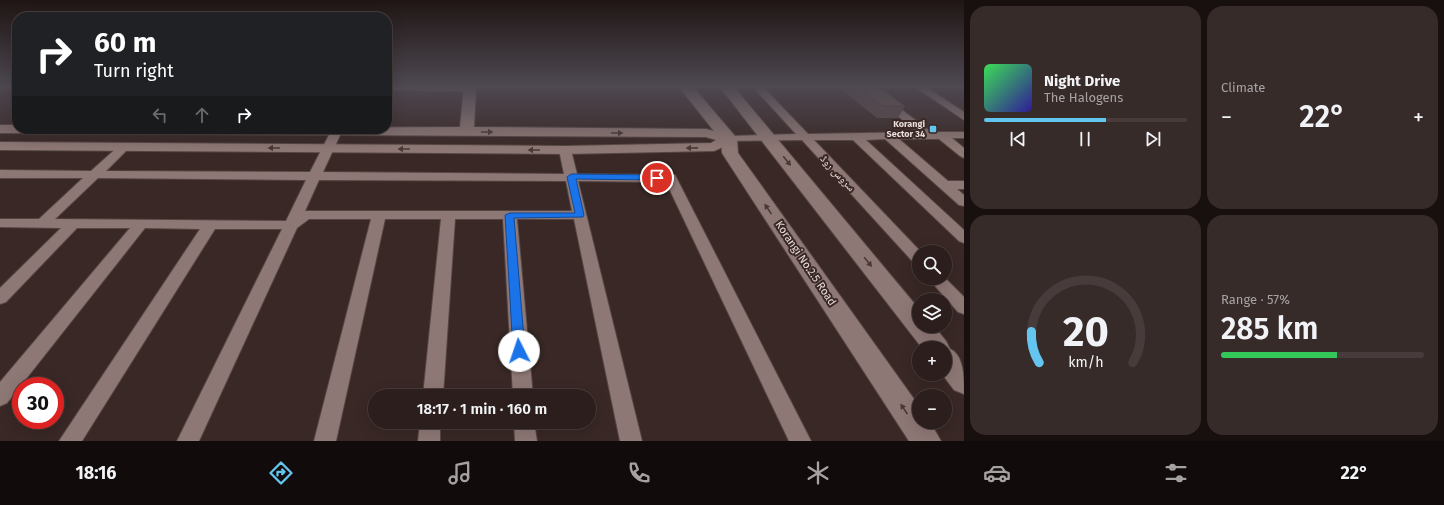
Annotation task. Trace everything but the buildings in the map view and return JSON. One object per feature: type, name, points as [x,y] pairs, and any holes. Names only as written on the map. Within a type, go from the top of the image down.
[{"type":"main road","name":"Korangi No.2.5 Road","points":[[703,108],[729,140],[730,153],[926,441]]},
{"type":"main road","points":[[744,108],[912,317]]},
{"type":"main road","points":[[925,333],[931,341]]},
{"type":"main road","points":[[952,367],[964,382]]},
{"type":"street","points":[[467,132],[469,108]]},
{"type":"street","name":"سروس روڈ","points":[[777,108],[912,252]]},
{"type":"street","points":[[893,108],[928,135]]},
{"type":"street","points":[[951,108],[964,116]]},
{"type":"street","points":[[0,129],[12,129]]},
{"type":"street","points":[[392,131],[706,133],[729,140],[804,137],[964,135]]},
{"type":"street","points":[[140,147],[153,134]]},
{"type":"street","points":[[188,441],[329,149],[335,134]]},
{"type":"street","points":[[941,135],[964,154]]},
{"type":"street","points":[[856,136],[964,238]]},
{"type":"street","points":[[887,136],[964,202]]},
{"type":"street","points":[[0,146],[565,150],[714,147],[729,140]]},
{"type":"street","points":[[42,224],[124,147]]},
{"type":"street","points":[[565,150],[631,441]]},
{"type":"street","points":[[0,174],[671,178],[800,441]]},
{"type":"street","points":[[945,185],[964,185]]},
{"type":"street","points":[[0,223],[292,225],[306,215],[580,215]]},
{"type":"street","points":[[325,441],[379,215]]},
{"type":"street","points":[[433,389],[448,215]]},
{"type":"street","points":[[510,215],[522,389]]},
{"type":"street","points":[[0,298],[73,224]]},
{"type":"street","points":[[0,397],[142,224]]},
{"type":"street","points":[[70,441],[210,225]]},
{"type":"street","points":[[943,285],[964,308]]},
{"type":"street","points":[[429,441],[430,429]]},
{"type":"street","points":[[525,429],[526,441]]},
{"type":"place","name":"Korangi Sector 34","points":[[933,129]]},
{"type":"route","points":[[519,351],[510,215],[580,215],[571,177],[657,178]]}]
